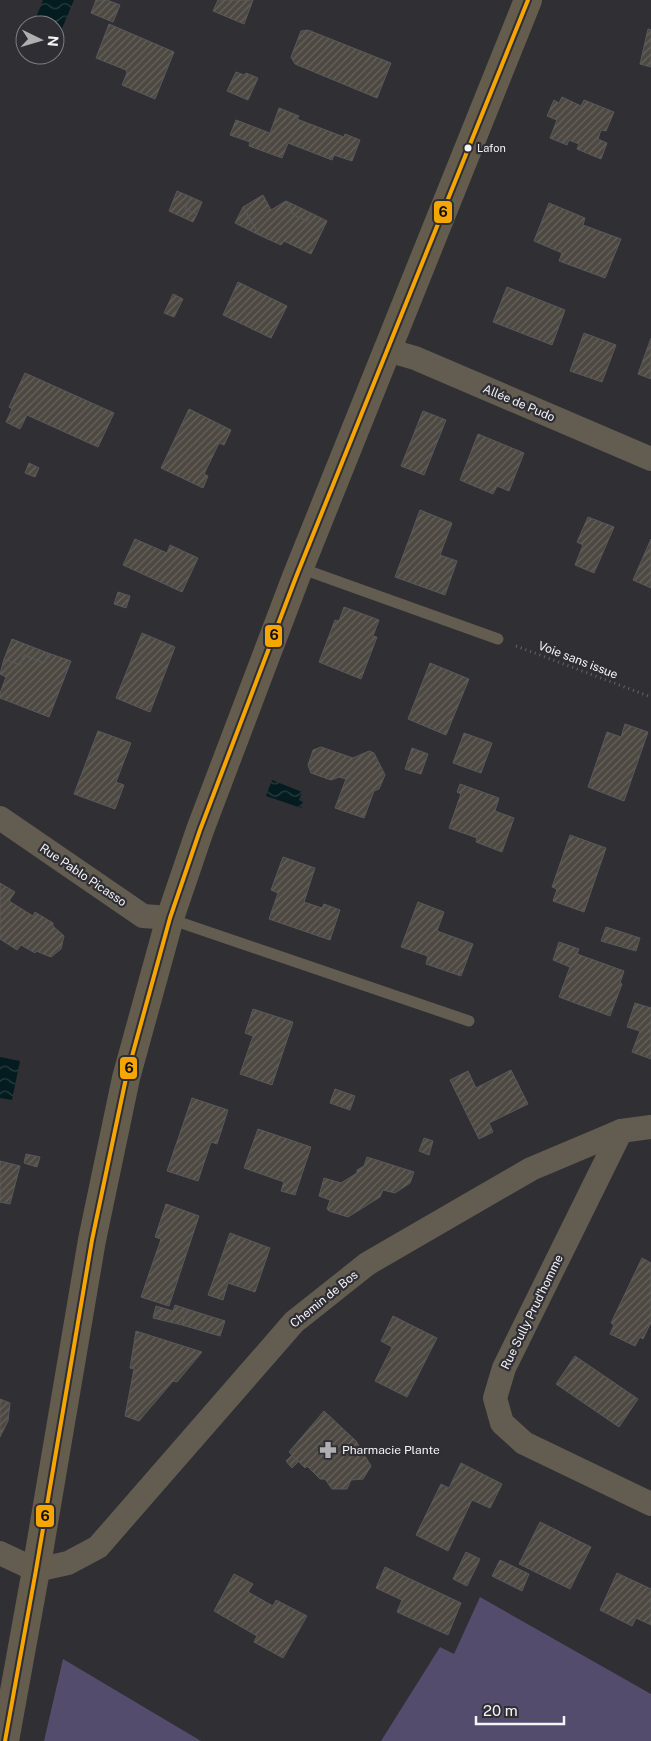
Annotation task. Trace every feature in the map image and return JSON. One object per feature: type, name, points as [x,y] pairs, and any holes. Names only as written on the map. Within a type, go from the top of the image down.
[{"type":"street","points":[[5,1741],[92,1240],[126,1078],[170,918],[206,813],[299,567],[528,0]]},
{"type":"street","name":"Allée de Pudo","points":[[387,350],[415,358],[651,459]]},
{"type":"street","name":"Rue Pablo Picasso","points":[[0,818],[143,916],[170,918]]},
{"type":"street","name":"Chemin de Bos","points":[[36,1570],[68,1563],[98,1548],[294,1322],[367,1264],[531,1169],[621,1131],[651,1127]]},
{"type":"street","name":"Rue Sully Prud'homme","points":[[621,1131],[504,1368],[495,1398],[502,1423],[524,1443],[651,1504]]},
{"type":"street","points":[[0,1553],[36,1570]]},
{"type":"lane","points":[[299,567],[498,640]]},
{"type":"lane","points":[[170,918],[469,1021]]},
{"type":"path","name":"Voie sans issue","points":[[498,640],[651,697]]},
{"type":"shaded area","points":[[480,1597],[651,1694],[651,1741],[381,1741],[440,1647],[454,1654]]},
{"type":"shaded area","points":[[63,1659],[201,1741],[44,1741]]},
{"type":"water","points":[[43,0],[74,0],[65,21],[65,15],[37,15]]},
{"type":"water","points":[[272,780],[302,792],[299,800],[303,802],[301,808],[266,796]]},
{"type":"water","points":[[0,1057],[20,1061],[12,1100],[0,1098]]},
{"type":"building","points":[[96,0],[107,0],[120,5],[113,22],[91,13]]},
{"type":"building","points":[[218,0],[253,0],[244,24],[213,11]]},
{"type":"building","points":[[109,24],[174,52],[155,99],[122,85],[127,73],[126,70],[96,58]]},
{"type":"building","points":[[648,29],[651,30],[651,67],[640,64]]},
{"type":"building","points":[[308,30],[391,63],[377,98],[295,64],[291,57],[301,31]]},
{"type":"building","points":[[236,72],[244,75],[246,73],[258,78],[248,100],[227,91]]},
{"type":"building","points":[[562,97],[581,106],[584,100],[614,112],[606,131],[601,130],[598,139],[607,143],[601,159],[577,149],[579,144],[569,140],[567,145],[550,138],[557,120],[547,116],[554,100],[559,103]]},
{"type":"building","points":[[279,108],[299,116],[297,119],[344,137],[345,134],[360,140],[352,161],[334,155],[332,160],[288,143],[282,158],[249,146],[250,142],[230,135],[236,120],[270,133]]},
{"type":"building","points":[[177,191],[191,197],[185,209],[197,214],[193,222],[169,211]]},
{"type":"building","points":[[263,195],[271,210],[286,201],[294,215],[307,221],[311,213],[327,221],[311,254],[284,241],[281,245],[259,235],[243,207]]},
{"type":"building","points":[[191,197],[202,202],[197,214],[185,209]]},
{"type":"building","points":[[286,201],[311,213],[307,221],[294,215]]},
{"type":"building","points":[[549,203],[585,218],[583,225],[621,239],[605,278],[559,261],[562,253],[534,241]]},
{"type":"building","points":[[243,207],[259,235],[235,223]]},
{"type":"building","points":[[238,282],[287,306],[271,338],[223,315]]},
{"type":"building","points":[[507,287],[565,310],[552,345],[493,322]]},
{"type":"building","points":[[173,294],[183,299],[174,317],[164,313]]},
{"type":"building","points":[[584,333],[616,345],[602,382],[570,371]]},
{"type":"building","points":[[651,338],[651,379],[638,374]]},
{"type":"building","points":[[25,373],[114,413],[98,447],[27,415],[20,429],[6,422],[12,409],[9,407]]},
{"type":"building","points":[[189,409],[231,430],[224,445],[219,443],[204,474],[208,476],[203,488],[161,468]]},
{"type":"building","points":[[423,411],[446,420],[424,475],[401,466]]},
{"type":"building","points":[[478,434],[524,453],[509,491],[497,486],[493,494],[460,480]]},
{"type":"building","points":[[29,463],[39,468],[35,477],[25,473]]},
{"type":"building","points":[[420,510],[452,523],[440,555],[457,561],[445,595],[395,577]]},
{"type":"building","points":[[588,517],[614,527],[594,573],[575,565],[583,545],[577,542]]},
{"type":"building","points":[[135,539],[167,553],[170,545],[198,558],[182,592],[123,565]]},
{"type":"building","points":[[651,539],[651,588],[633,580]]},
{"type":"building","points":[[118,592],[130,596],[126,608],[114,604]]},
{"type":"building","points":[[344,607],[379,620],[373,636],[377,637],[361,679],[319,662],[335,620],[339,621]]},
{"type":"building","points":[[142,633],[175,647],[150,712],[116,698]]},
{"type":"building","points":[[12,639],[48,653],[44,663],[24,655],[20,665],[4,659]]},
{"type":"building","points":[[48,653],[71,661],[49,717],[0,698],[6,677],[0,674],[4,659],[20,665],[24,655],[44,663]]},
{"type":"building","points":[[430,663],[469,679],[446,735],[408,719]]},
{"type":"building","points":[[625,724],[648,732],[624,801],[588,787],[607,732],[621,737]]},
{"type":"building","points":[[98,731],[131,743],[116,782],[124,785],[115,809],[74,794]]},
{"type":"building","points":[[464,733],[492,743],[481,773],[453,763]]},
{"type":"building","points":[[321,747],[353,758],[369,751],[374,753],[385,775],[379,789],[374,791],[364,818],[335,808],[346,779],[339,777],[331,780],[311,773],[308,765],[313,750]]},
{"type":"building","points":[[412,748],[428,754],[421,774],[405,769]]},
{"type":"building","points":[[460,784],[499,798],[495,811],[514,818],[502,852],[476,842],[477,838],[449,828],[461,794],[457,792]]},
{"type":"building","points":[[570,835],[606,848],[584,912],[553,901],[557,889],[552,887]]},
{"type":"building","points":[[283,857],[315,868],[304,902],[322,908],[324,904],[340,910],[330,940],[269,919],[278,893],[271,890]]},
{"type":"building","points":[[0,883],[15,892],[9,901],[33,916],[35,912],[53,923],[53,926],[64,936],[61,949],[51,957],[36,951],[35,953],[21,945],[17,950],[0,939]]},
{"type":"building","points":[[418,902],[444,912],[437,931],[473,944],[461,976],[426,964],[428,956],[401,947]]},
{"type":"building","points":[[606,927],[640,938],[636,951],[601,941]]},
{"type":"building","points":[[559,942],[579,949],[577,954],[624,971],[620,983],[622,984],[610,1016],[559,997],[570,967],[553,960]]},
{"type":"building","points":[[635,1003],[651,1008],[651,1059],[632,1052],[640,1031],[627,1027]]},
{"type":"building","points":[[253,1009],[293,1022],[272,1085],[240,1074],[253,1036],[245,1033]]},
{"type":"building","points":[[511,1070],[528,1104],[489,1123],[493,1132],[479,1139],[450,1080],[468,1071],[476,1088]]},
{"type":"building","points":[[335,1089],[355,1096],[350,1110],[330,1103]]},
{"type":"building","points":[[192,1098],[228,1110],[217,1144],[211,1142],[198,1181],[167,1171]]},
{"type":"building","points":[[258,1129],[311,1147],[295,1195],[281,1191],[284,1182],[244,1168]]},
{"type":"building","points":[[424,1138],[433,1141],[429,1155],[419,1151]]},
{"type":"building","points":[[26,1154],[40,1157],[37,1167],[24,1163]]},
{"type":"building","points":[[367,1157],[414,1172],[410,1183],[395,1193],[383,1190],[380,1197],[348,1217],[329,1211],[327,1209],[330,1200],[319,1196],[324,1178],[341,1183],[364,1166]]},
{"type":"building","points":[[0,1161],[20,1166],[10,1204],[0,1202]]},
{"type":"building","points":[[166,1204],[199,1216],[169,1306],[141,1297],[161,1239],[155,1237]]},
{"type":"building","points":[[230,1233],[270,1248],[255,1292],[228,1283],[223,1300],[208,1295]]},
{"type":"building","points":[[642,1258],[651,1263],[651,1322],[643,1339],[640,1337],[635,1346],[610,1334],[614,1325],[611,1323]]},
{"type":"building","points":[[175,1305],[187,1309],[182,1325],[153,1318],[156,1306],[173,1311]]},
{"type":"building","points":[[187,1309],[225,1321],[220,1336],[182,1325]]},
{"type":"building","points":[[393,1316],[437,1338],[407,1397],[375,1381],[392,1347],[381,1341]]},
{"type":"building","points":[[136,1331],[202,1352],[177,1382],[173,1381],[139,1421],[125,1416],[134,1369],[130,1368]]},
{"type":"building","points":[[575,1356],[638,1399],[619,1427],[556,1384]]},
{"type":"building","points":[[0,1399],[10,1403],[8,1421],[0,1437]]},
{"type":"building","points":[[324,1411],[356,1441],[371,1466],[363,1479],[351,1480],[347,1489],[332,1489],[325,1479],[320,1479],[307,1466],[305,1468],[289,1452]]},
{"type":"building","points":[[292,1455],[298,1462],[292,1468],[286,1461]]},
{"type":"building","points":[[461,1463],[502,1484],[490,1508],[472,1500],[448,1551],[416,1535],[441,1484],[449,1488]]},
{"type":"building","points":[[540,1522],[591,1547],[570,1589],[519,1564]]},
{"type":"building","points":[[466,1552],[480,1559],[467,1586],[453,1579]]},
{"type":"building","points":[[500,1560],[529,1574],[522,1591],[492,1576]]},
{"type":"building","points":[[385,1567],[461,1603],[448,1635],[397,1612],[402,1600],[376,1588]]},
{"type":"building","points":[[617,1573],[651,1589],[651,1625],[636,1618],[632,1626],[600,1610]]},
{"type":"building","points":[[234,1574],[253,1584],[248,1592],[273,1606],[276,1600],[307,1616],[283,1658],[254,1642],[257,1636],[214,1611]]},
{"type":"transit line","name":"6","points":[[5,1741],[92,1240],[126,1078],[170,918],[200,830],[296,577],[528,0]]},
{"type":"place","name":"Lafon","points":[[468,148]]},
{"type":"place","name":"Pharmacie Plante","points":[[328,1450]]}]
